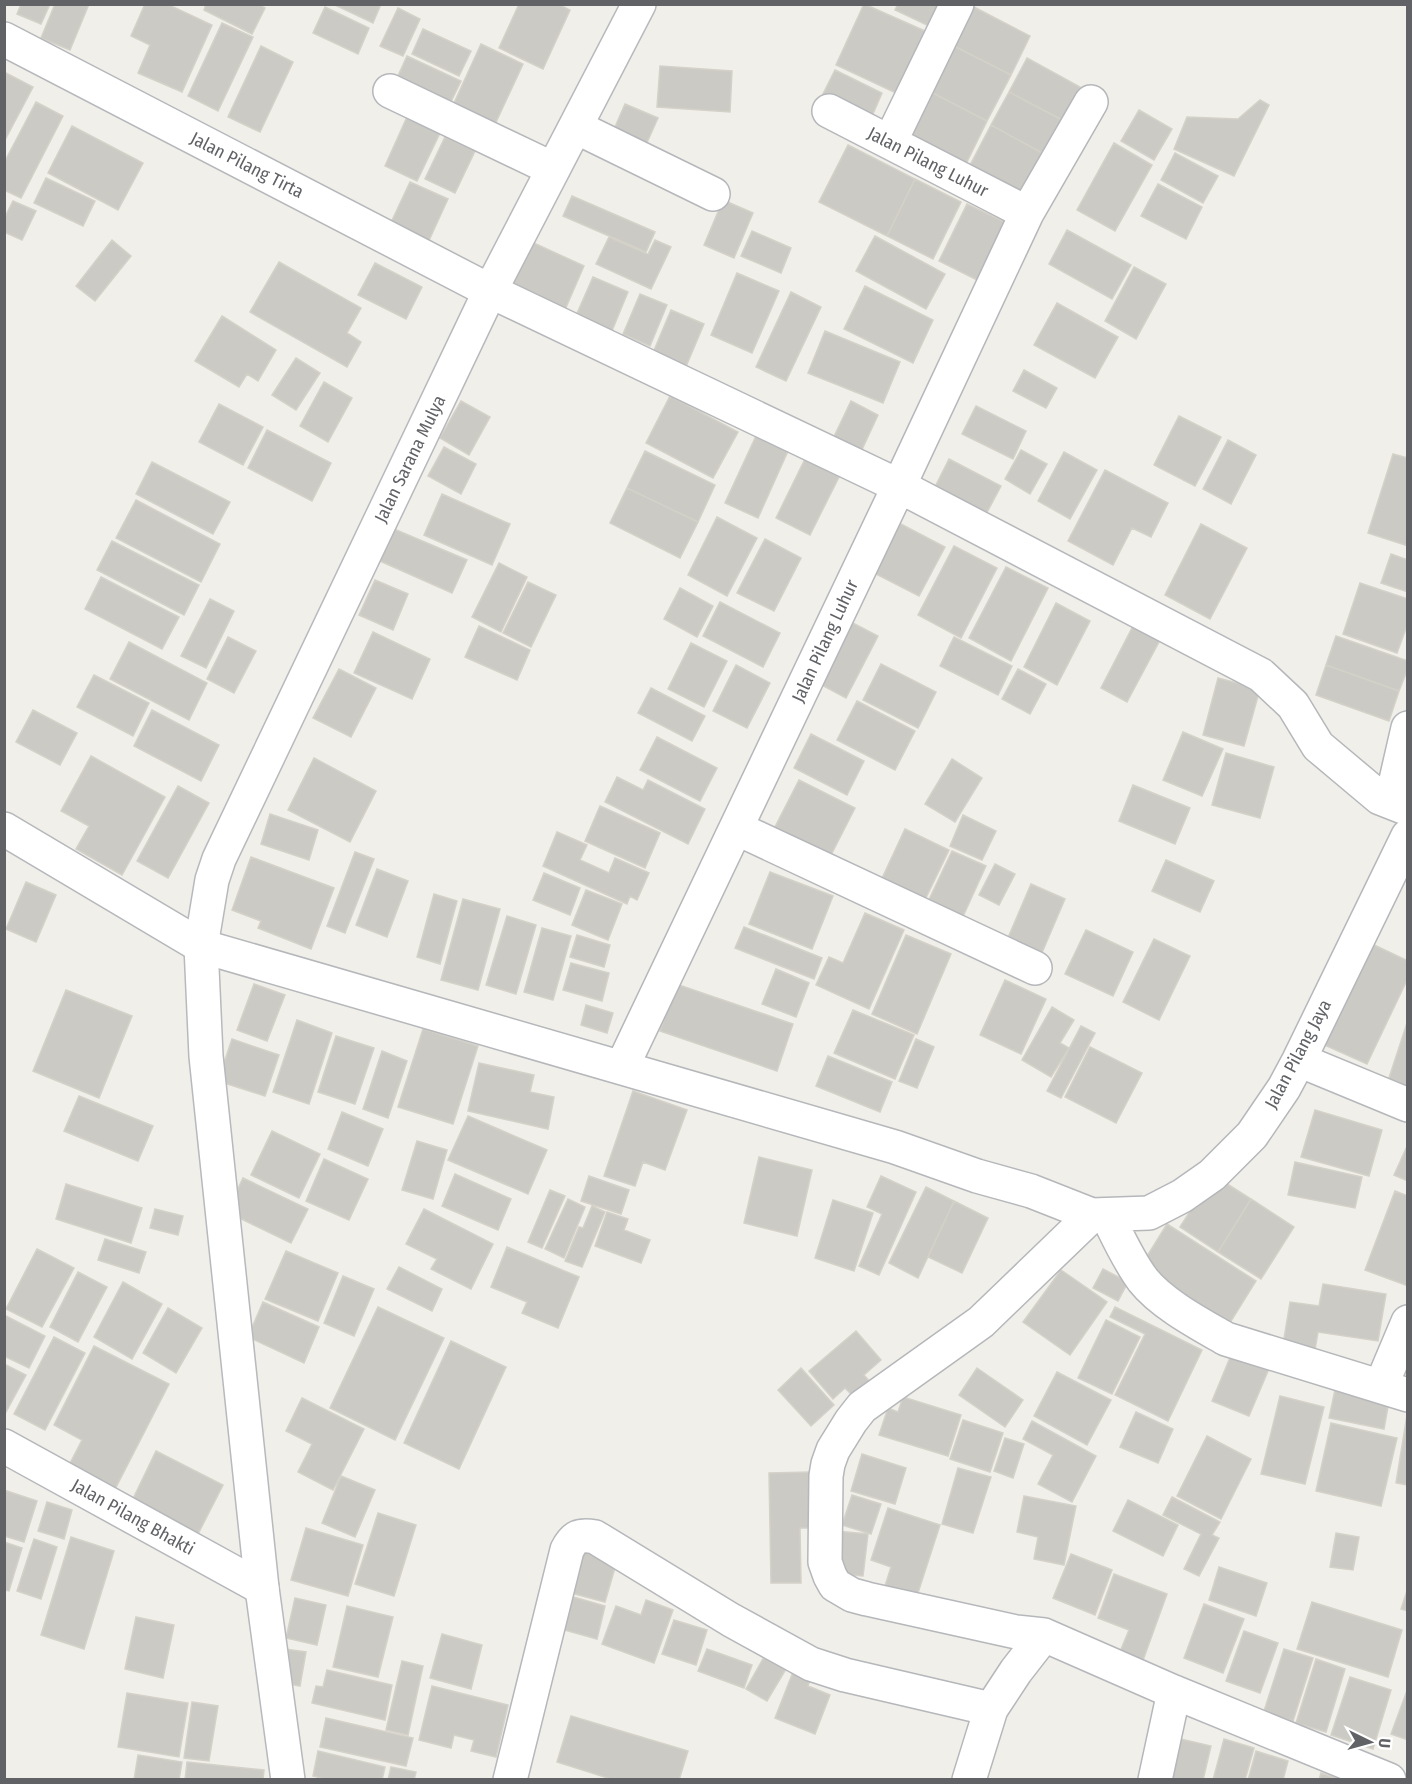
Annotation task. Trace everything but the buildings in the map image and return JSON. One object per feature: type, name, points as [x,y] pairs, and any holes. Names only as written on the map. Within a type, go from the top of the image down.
[{"type":"street","name":"Jalan Sarana Mulya","points":[[288,1779],[262,1588],[206,1056],[202,935],[212,880],[219,859],[490,291],[639,4]]},
{"type":"street","points":[[890,142],[957,4]]},
{"type":"street","name":"Jalan Pilang Tirta","points":[[4,39],[490,291],[899,486],[1261,675],[1293,705],[1318,746],[1393,803]]},
{"type":"street","points":[[390,91],[553,169]]},
{"type":"street","name":"Jalan Pilang Luhur","points":[[622,1068],[1027,213],[1091,102]]},
{"type":"street","name":"Jalan Pilang Luhur","points":[[829,111],[1027,213]]},
{"type":"street","points":[[576,127],[713,194]]},
{"type":"street","points":[[1393,803],[1407,728]]},
{"type":"street","points":[[736,828],[1035,968]]},
{"type":"street","points":[[4,829],[202,935],[622,1068],[895,1147],[1100,1215],[1144,1282],[1200,1324],[1226,1339],[1394,1390],[1407,1322]]},
{"type":"street","name":"Jalan Pilang Jaya","points":[[1100,1215],[1149,1213],[1182,1196],[1212,1175],[1252,1135],[1284,1088],[1299,1060],[1407,836]]},
{"type":"street","points":[[1299,1060],[1407,1105]]},
{"type":"street","points":[[1100,1215],[981,1322],[862,1407],[851,1421],[833,1450],[826,1476],[825,1562],[830,1576],[835,1585],[852,1595],[1016,1632],[1044,1635],[1174,1692],[1389,1779]]},
{"type":"street","name":"Jalan Pilang Bhakti","points":[[4,1446],[262,1588]]},
{"type":"street","points":[[510,1779],[567,1550],[577,1536],[595,1537],[731,1620],[811,1664],[845,1675],[991,1709]]},
{"type":"street","points":[[969,1779],[991,1709],[1044,1635]]},
{"type":"street","points":[[1155,1779],[1174,1692]]}]
